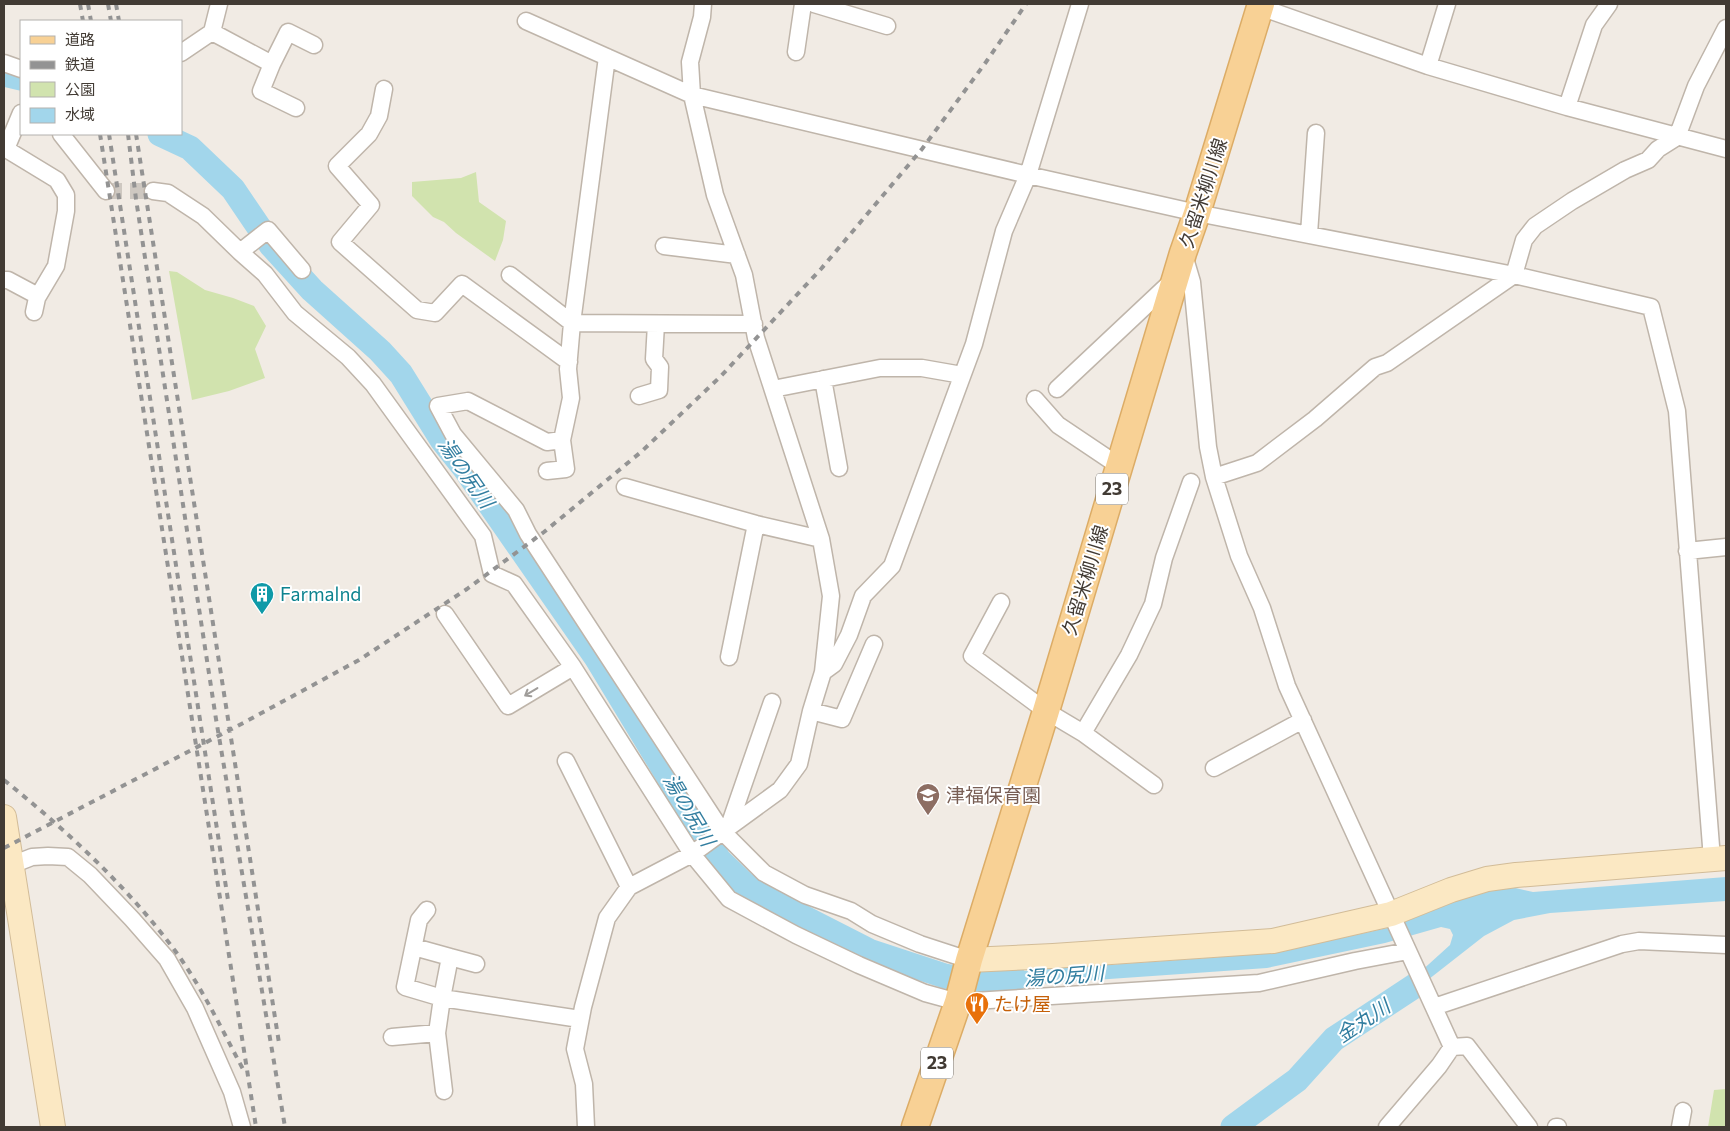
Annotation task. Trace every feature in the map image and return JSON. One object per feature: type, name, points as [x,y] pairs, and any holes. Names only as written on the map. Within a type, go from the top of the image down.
[{"type":"main road","name":"久留米柳川線","points":[[916,1127],[958,1001],[1183,253],[1197,213],[1257,5]]},
{"type":"street","points":[[182,52],[212,32],[219,4]]},
{"type":"street","points":[[586,1127],[584,1084],[575,1049],[580,1019],[607,918],[629,887],[692,854],[780,790],[799,764],[811,711],[823,672],[831,596],[821,539],[756,338],[744,275],[715,195],[692,95],[690,62],[702,18],[703,4]]},
{"type":"street","points":[[796,52],[803,4]]},
{"type":"street","points":[[814,4],[887,26]]},
{"type":"street","points":[[823,672],[834,664],[849,635],[863,596],[892,566],[974,344],[1004,231],[1028,175],[1080,4]]},
{"type":"street","points":[[1428,66],[1446,4]]},
{"type":"street","points":[[1567,106],[1594,26],[1609,4]]},
{"type":"street","points":[[1257,5],[1428,66],[1677,137],[1726,149]]},
{"type":"street","points":[[526,21],[692,95],[1197,213],[1514,275],[1651,307],[1677,411],[1688,551],[1719,858],[1487,879],[1451,890],[1393,918],[1274,941],[1053,956],[967,967],[920,944],[872,924],[851,911],[806,894],[764,873],[726,828],[528,534],[516,510],[453,434],[438,406],[468,401],[547,442],[562,440]]},
{"type":"street","points":[[1214,477],[1257,463],[1315,419],[1375,367],[1387,363],[1514,275],[1524,240],[1535,226],[1572,201],[1625,170],[1648,160],[1658,149],[1677,137],[1696,86],[1726,28]]},
{"type":"street","points":[[212,32],[272,64]]},
{"type":"street","points":[[296,108],[261,90],[288,32],[314,45]]},
{"type":"street","points":[[547,472],[566,468],[562,440],[571,398],[568,362],[607,57]]},
{"type":"street","points":[[4,62],[20,69]]},
{"type":"street","points":[[384,89],[379,116],[369,134],[337,166],[371,205],[340,242],[417,310],[434,314],[462,284],[568,362]]},
{"type":"street","points":[[4,280],[8,280],[36,304],[56,266],[66,211],[66,195],[57,180],[6,149],[20,114]]},
{"type":"street","points":[[1309,234],[1316,132]]},
{"type":"street","points":[[62,135],[106,191]]},
{"type":"street","points":[[153,191],[168,193],[203,216],[265,274],[295,313],[348,357],[373,384],[483,536],[492,574],[514,584],[573,667],[692,854],[729,900],[859,965],[925,993],[958,1001],[1259,983],[1355,961],[1406,946]]},
{"type":"street","points":[[240,252],[268,230],[302,270]]},
{"type":"street","points":[[664,246],[737,255]]},
{"type":"street","points":[[1183,253],[1192,282],[1208,447],[1214,477],[1239,556],[1262,608],[1287,686],[1452,1047]]},
{"type":"street","points":[[510,275],[572,323],[754,324]]},
{"type":"street","points":[[1057,389],[1176,278]]},
{"type":"street","points":[[639,396],[659,390],[660,367],[654,359],[656,324]]},
{"type":"street","points":[[773,389],[880,368],[922,368],[962,375]]},
{"type":"street","points":[[823,379],[839,468]]},
{"type":"street","points":[[1035,399],[1058,425],[1120,466]]},
{"type":"street","points":[[1083,733],[1130,655],[1153,604],[1164,558],[1191,482]]},
{"type":"street","points":[[625,487],[756,524],[821,539]]},
{"type":"street","points":[[729,657],[756,524]]},
{"type":"street","points":[[1688,551],[1726,547]]},
{"type":"street","points":[[1000,602],[972,656],[1046,711],[1083,733],[1154,785]]},
{"type":"street","points":[[445,614],[508,706],[573,667]]},
{"type":"street","points":[[811,711],[842,719],[874,644]]},
{"type":"street","points":[[726,828],[772,702]]},
{"type":"street","points":[[1214,768],[1303,720]]},
{"type":"street","points":[[566,761],[629,887]]},
{"type":"street","points":[[4,817],[7,866],[53,1127]]},
{"type":"street","points":[[7,866],[32,857],[68,857],[90,875],[161,952],[195,1008],[232,1092],[242,1127]]},
{"type":"street","points":[[427,910],[419,920],[405,987],[442,998],[580,1019]]},
{"type":"street","points":[[1434,1007],[1622,944],[1639,941],[1726,944]]},
{"type":"street","points":[[414,947],[476,964]]},
{"type":"street","points":[[444,1090],[437,1033],[450,957]]},
{"type":"street","points":[[392,1037],[437,1033]]},
{"type":"street","points":[[1452,1047],[1466,1046],[1529,1127]]},
{"type":"street","points":[[1387,1127],[1439,1066],[1452,1047]]},
{"type":"street","points":[[1680,1127],[1683,1111]]},
{"type":"green space","points":[[476,172],[479,202],[506,221],[503,240],[495,261],[444,222],[433,217],[412,196],[412,182],[461,178]]},
{"type":"green space","points":[[169,271],[177,272],[205,290],[254,306],[266,326],[255,349],[265,378],[229,391],[192,400]]},
{"type":"green space","points":[[1726,1089],[1726,1127],[1708,1127],[1714,1090]]},
{"type":"water","points":[[1726,877],[1726,901],[1550,913],[1514,920],[1484,936],[1392,1008],[1387,1002],[1450,945],[1453,935],[1450,929],[1441,927],[1385,943],[1267,968],[980,988],[983,974],[1274,953],[1387,928],[1468,896],[1507,886],[1533,892]]},
{"type":"waterway","name":"湯の尻川","points":[[4,74],[20,78]]},
{"type":"waterway","name":"湯の尻川","points":[[162,135],[190,148],[233,189],[271,245],[312,290],[380,351],[401,374],[442,440],[466,470],[596,657],[719,860],[744,884],[767,899],[869,951],[945,976],[977,982],[1015,979]]},
{"type":"waterway","name":"金丸川","points":[[1233,1127],[1297,1080],[1334,1039],[1416,985]]},
{"type":"tunnel","points":[[106,191],[153,191]]},
{"type":"railway","points":[[80,4],[83,20]]},
{"type":"railway","points":[[88,4],[91,20]]},
{"type":"railway","points":[[108,4],[111,20]]},
{"type":"railway","points":[[116,4],[119,20]]},
{"type":"railway","points":[[4,848],[359,660],[467,589],[544,532],[641,452],[721,376],[821,269],[922,149],[1026,4]]},
{"type":"railway","points":[[100,135],[256,1127]]},
{"type":"railway","points":[[109,135],[228,900]]},
{"type":"railway","points":[[128,135],[136,199],[216,719],[285,1127]]},
{"type":"railway","points":[[136,135],[279,1043]]},
{"type":"railway","points":[[4,780],[95,860],[157,928],[195,980],[244,1071]]},
{"type":"place","name":"Farmalnd","points":[[262,615]]},
{"type":"place","name":"津福保育園","points":[[928,816]]},
{"type":"place","name":"たけ屋","points":[[977,1025]]}]
